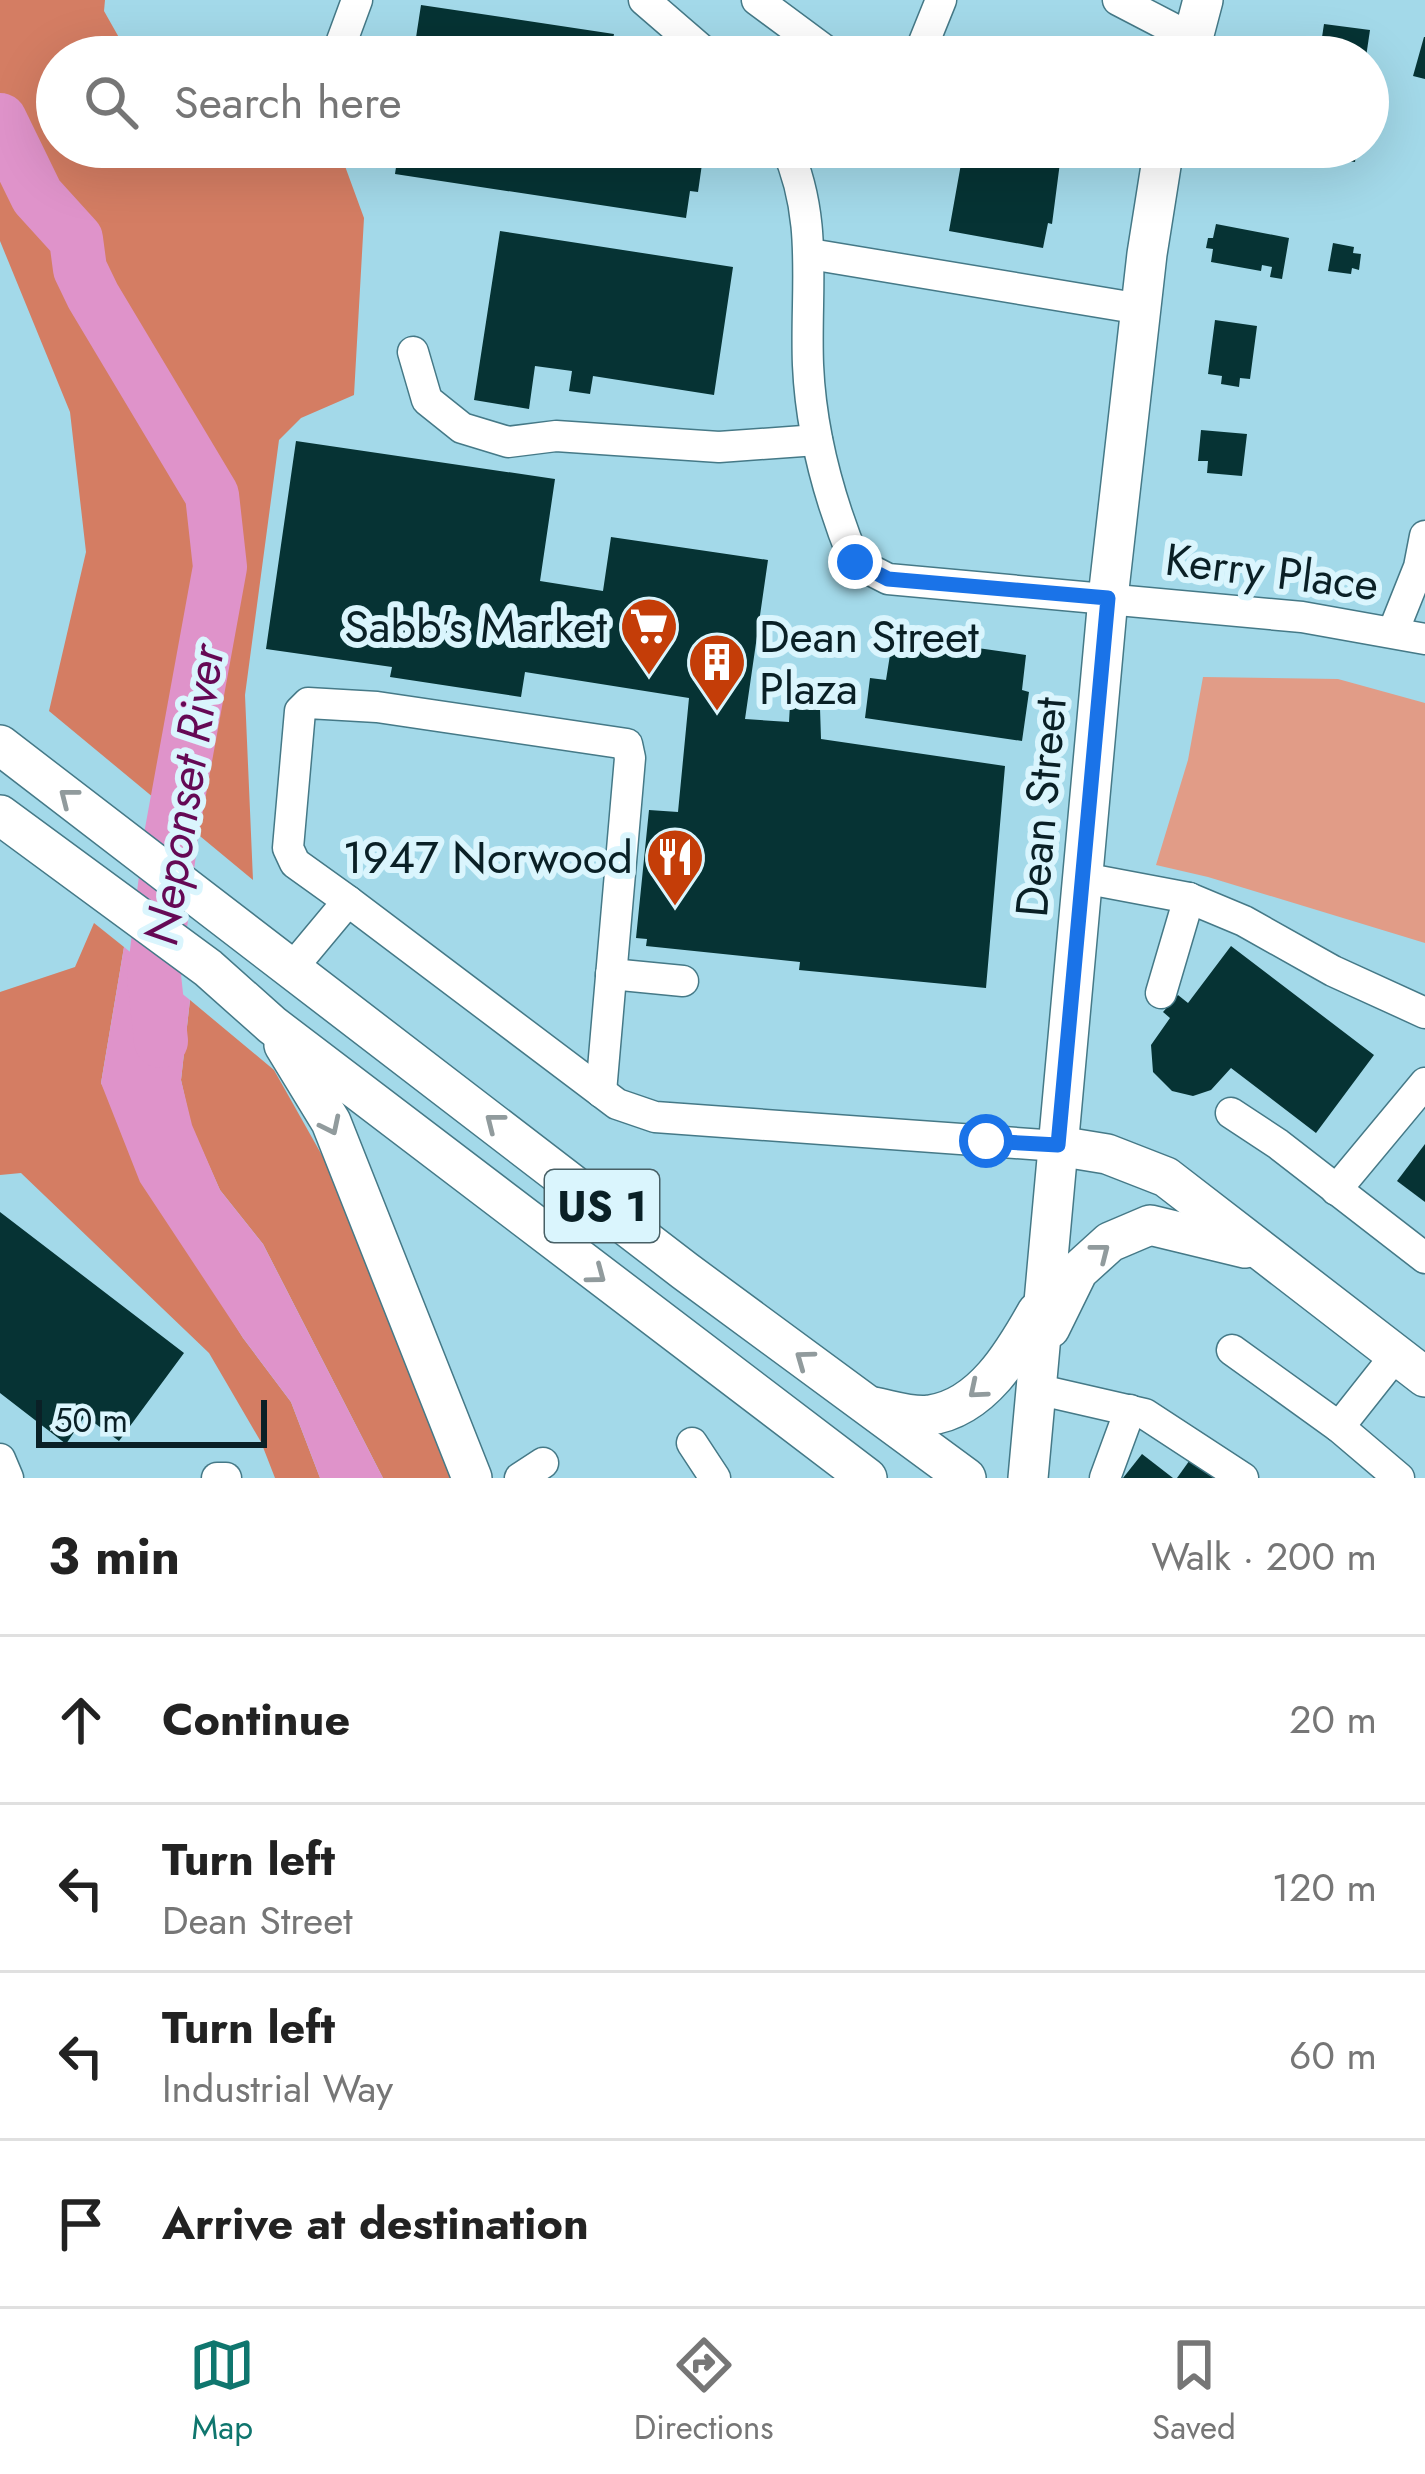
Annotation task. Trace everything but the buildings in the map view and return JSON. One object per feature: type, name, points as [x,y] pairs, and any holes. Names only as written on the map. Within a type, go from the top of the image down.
[{"type":"main road","points":[[1194,36],[1204,0]]},
{"type":"main road","name":"Dean Street","points":[[1028,1478],[1108,598],[1161,168]]},
{"type":"main road","name":"US 1","points":[[0,745],[685,1271],[966,1478]]},
{"type":"main road","name":"US 1","points":[[0,815],[122,902],[272,1025],[866,1478]]},
{"type":"main road","points":[[272,1025],[331,1122],[472,1478]]},
{"type":"main road","points":[[1058,1145],[1107,1154],[1166,1177],[1410,1366]]},
{"type":"main road","points":[[1040,1349],[1078,1271],[1110,1242],[1150,1225],[1269,1256]]},
{"type":"main road","points":[[868,1406],[929,1416],[964,1402],[1013,1354],[1045,1297]]},
{"type":"street","points":[[344,36],[357,0]]},
{"type":"street","points":[[644,0],[686,36]]},
{"type":"street","points":[[757,0],[806,36]]},
{"type":"street","points":[[926,36],[941,0]]},
{"type":"street","points":[[1118,0],[1172,36]]},
{"type":"street","name":"Kerry Place","points":[[796,168],[810,254],[808,366],[817,440],[836,517],[855,562],[888,579],[1302,617],[1425,639]]},
{"type":"street","points":[[810,254],[1141,309]]},
{"type":"street","points":[[413,352],[427,400],[462,428],[508,442],[556,436],[719,447],[817,440]]},
{"type":"street","points":[[1393,632],[1421,575],[1425,536]]},
{"type":"street","points":[[601,1092],[630,758],[627,744],[377,707],[308,703],[300,711],[288,848],[295,863],[617,1104],[655,1118],[1058,1145]]},
{"type":"street","points":[[1083,878],[1189,898],[1425,1013]]},
{"type":"street","points":[[1161,993],[1189,898]]},
{"type":"street","points":[[293,967],[348,901]]},
{"type":"street","points":[[611,974],[683,981]]},
{"type":"street","points":[[1336,1190],[1425,1083]]},
{"type":"street","points":[[1231,1114],[1425,1258]]},
{"type":"street","points":[[1232,1350],[1339,1427],[1399,1478]]},
{"type":"street","points":[[1339,1427],[1410,1366]]},
{"type":"street","points":[[1036,1389],[1145,1414],[1243,1478]]},
{"type":"street","points":[[1105,1478],[1130,1410]]},
{"type":"street","points":[[692,1443],[715,1478]]},
{"type":"street","points":[[0,1459],[8,1478]]},
{"type":"shaded area","points":[[0,0],[105,0],[104,11],[118,36],[36,36],[36,168],[346,168],[364,218],[354,395],[301,418],[279,440],[245,695],[253,880],[49,711],[86,552],[70,412],[0,241]]},
{"type":"shaded area","points":[[1203,677],[1338,679],[1425,703],[1425,943],[1156,865],[1188,760]]},
{"type":"shaded area","points":[[94,923],[124,947],[101,1083],[201,1270],[243,1338],[291,1402],[320,1478],[275,1478],[261,1442],[209,1353],[21,1173],[0,1175],[0,992],[75,967]]},
{"type":"shaded area","points":[[124,947],[190,1000],[181,1080],[192,1125],[220,1190],[263,1244],[383,1478],[320,1478],[291,1402],[140,1182],[101,1083]]},
{"type":"shaded area","points":[[190,1000],[274,1070],[328,1166],[457,1478],[383,1478],[263,1244],[220,1190],[191,1125],[181,1080]]},
{"type":"waterway","name":"Neponset River","points":[[0,120],[37,196],[76,239],[80,269],[93,296],[212,495],[220,567],[171,836],[154,976],[161,1041]]},
{"type":"place","name":"Sabb's Market","points":[[649,677]]},
{"type":"place","name":"Dean Street Plaza","points":[[717,713]]},
{"type":"place","name":"1947 Norwood","points":[[675,908]]},
{"type":"route","points":[[855,562],[888,579],[1108,598],[1058,1145],[986,1141]]}]
